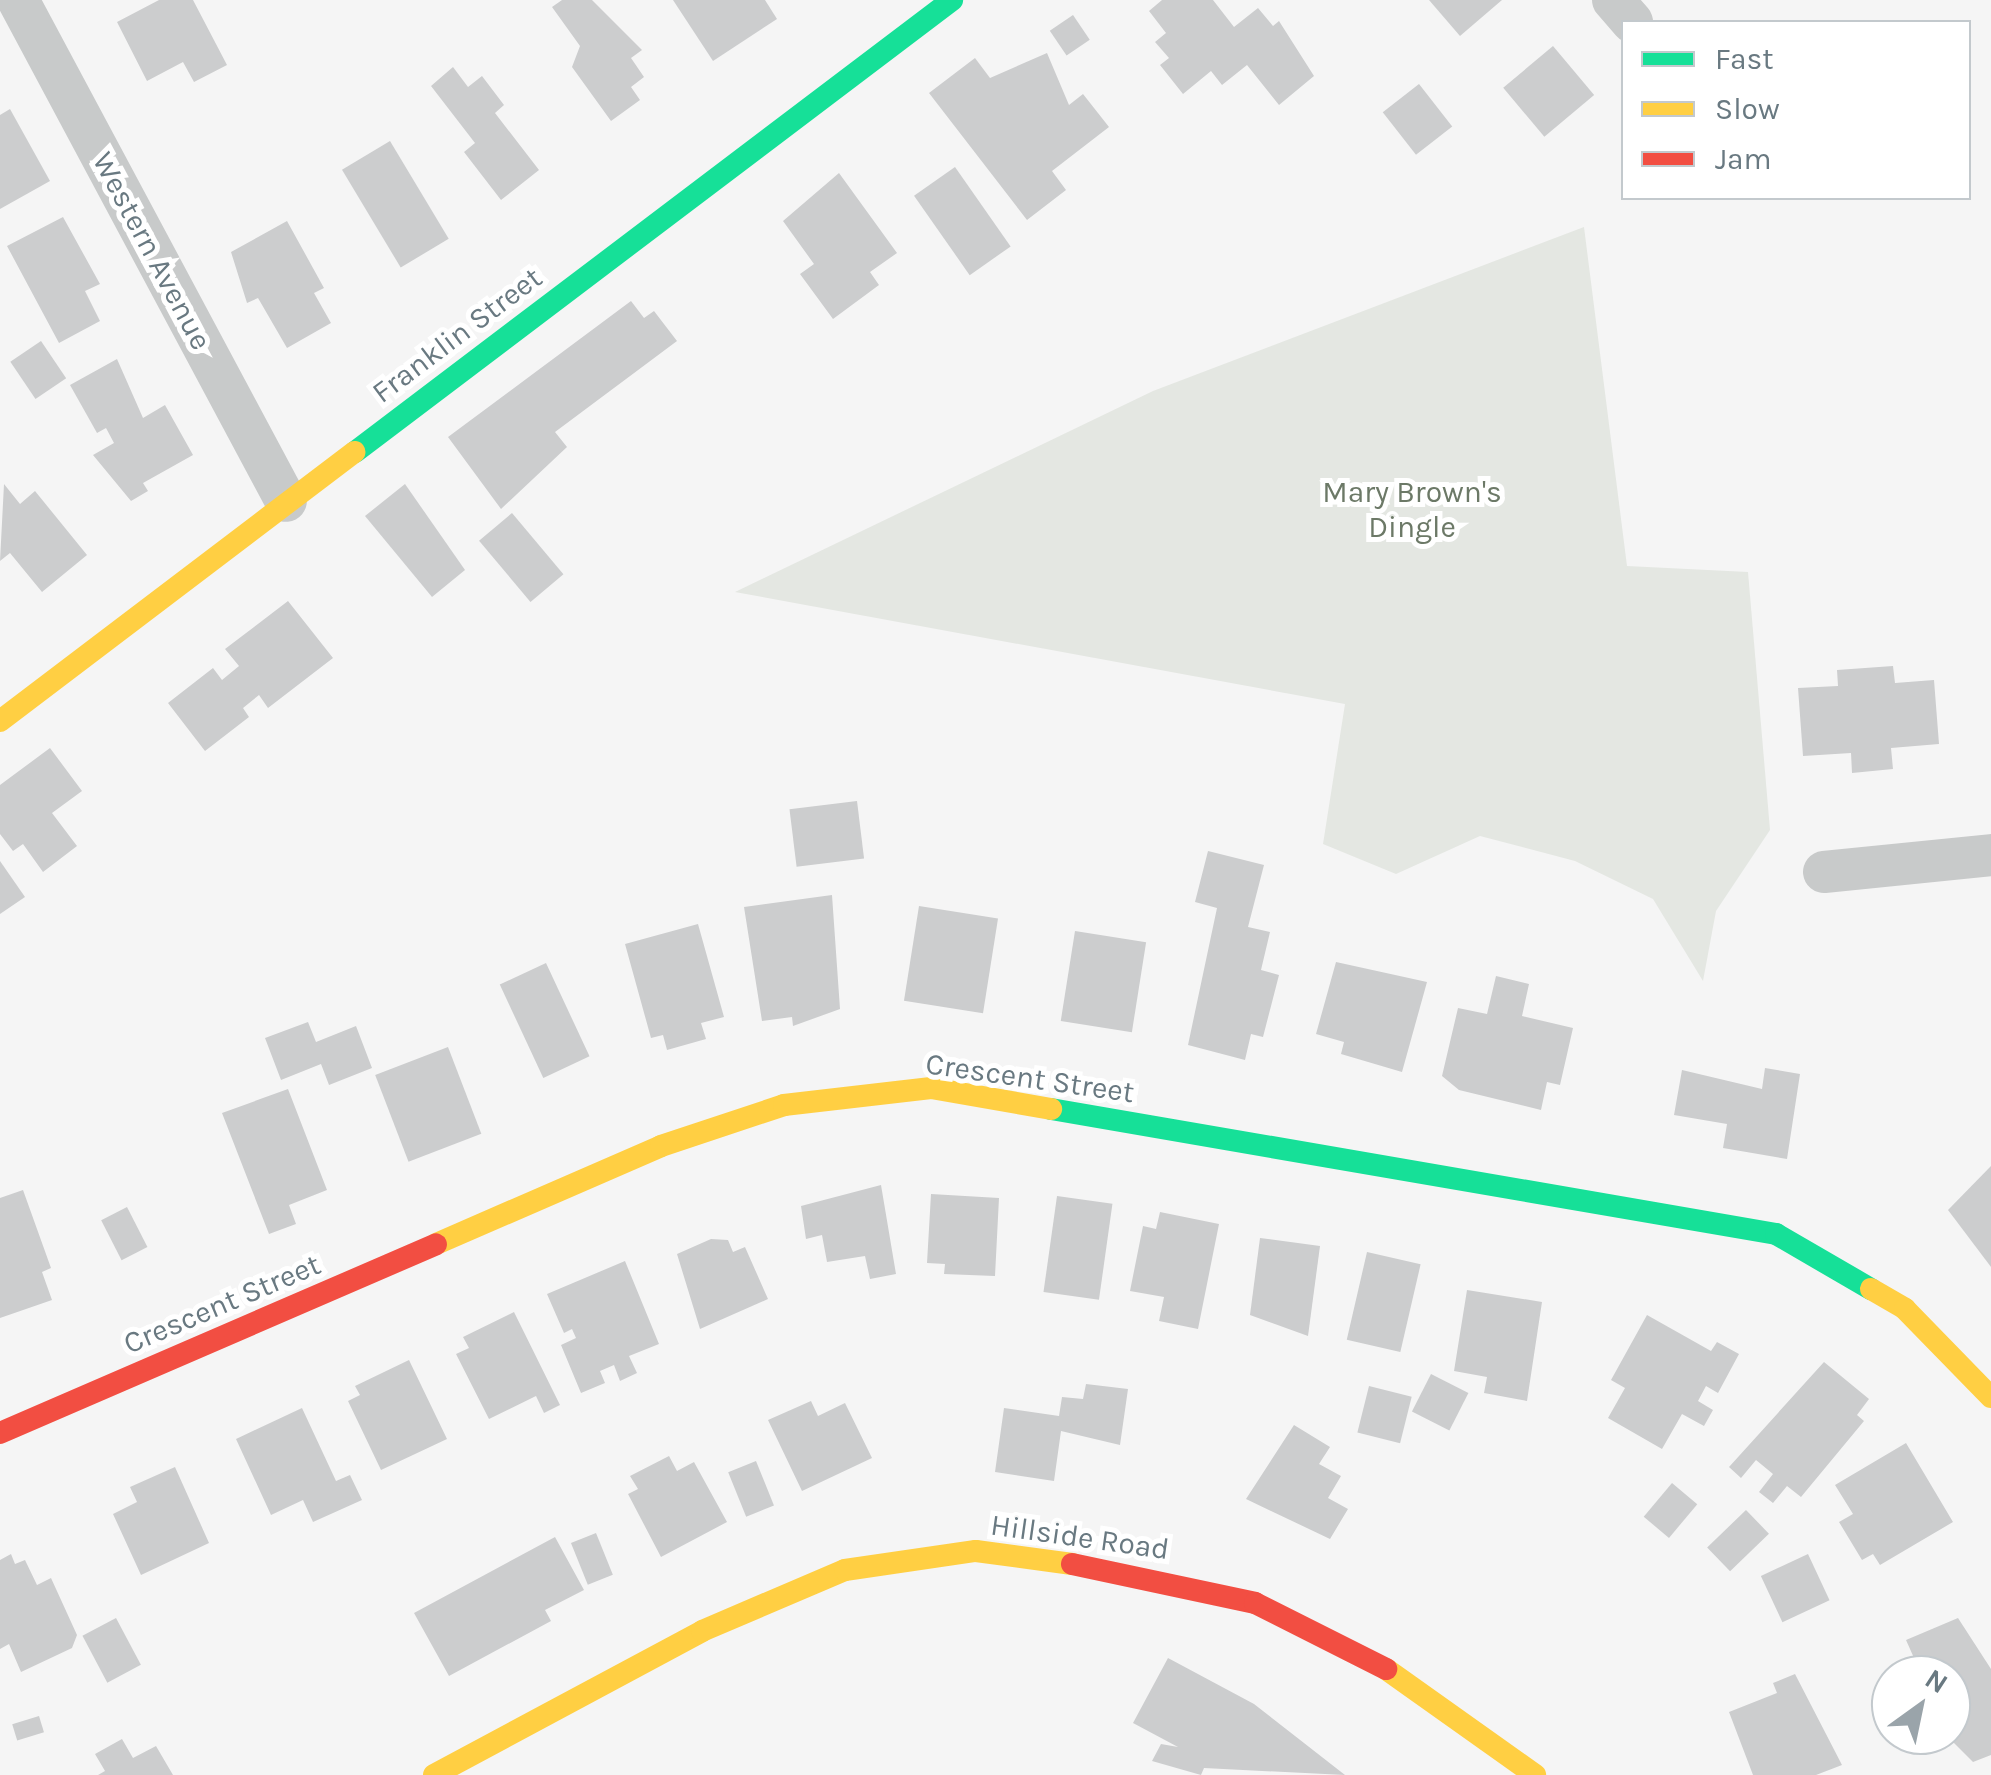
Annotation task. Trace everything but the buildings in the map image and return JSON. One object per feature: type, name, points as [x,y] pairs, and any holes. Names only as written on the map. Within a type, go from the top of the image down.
[{"type":"street","name":"Western Avenue","points":[[18,0],[286,501]]},
{"type":"street","name":"Franklin Street","points":[[4,707],[286,501],[952,0]]},
{"type":"street","points":[[1612,0],[1630,20]]},
{"type":"street","points":[[1824,872],[1991,854]]},
{"type":"street","name":"Crescent Street","points":[[0,1433],[660,1146],[784,1105],[932,1088],[1776,1234],[1905,1309],[1991,1398]]},
{"type":"street","name":"Hillside Road","points":[[434,1775],[702,1631],[845,1570],[976,1551],[1150,1574],[1256,1604],[1394,1673],[1535,1775]]},
{"type":"green space","name":"Mary Brown's Dingle","points":[[1584,227],[1627,566],[1748,572],[1770,830],[1716,911],[1703,981],[1653,899],[1575,861],[1480,836],[1396,874],[1323,844],[1345,704],[735,592],[1153,391]]},
{"type":"traffic: fast","points":[[355,452],[952,0]]},
{"type":"traffic: fast","points":[[1051,1109],[1776,1234],[1871,1289]]},
{"type":"traffic: slow","points":[[0,721],[355,452]]},
{"type":"traffic: slow","points":[[436,1244],[661,1146],[784,1105],[931,1088],[1051,1109]]},
{"type":"traffic: slow","points":[[1871,1289],[1905,1309],[1991,1397]]},
{"type":"traffic: slow","points":[[434,1775],[702,1631],[845,1570],[976,1551],[1072,1564]]},
{"type":"traffic: slow","points":[[1386,1669],[1535,1775]]},
{"type":"traffic: jam","points":[[0,1433],[436,1244]]},
{"type":"traffic: jam","points":[[1072,1564],[1255,1603],[1386,1669]]}]
